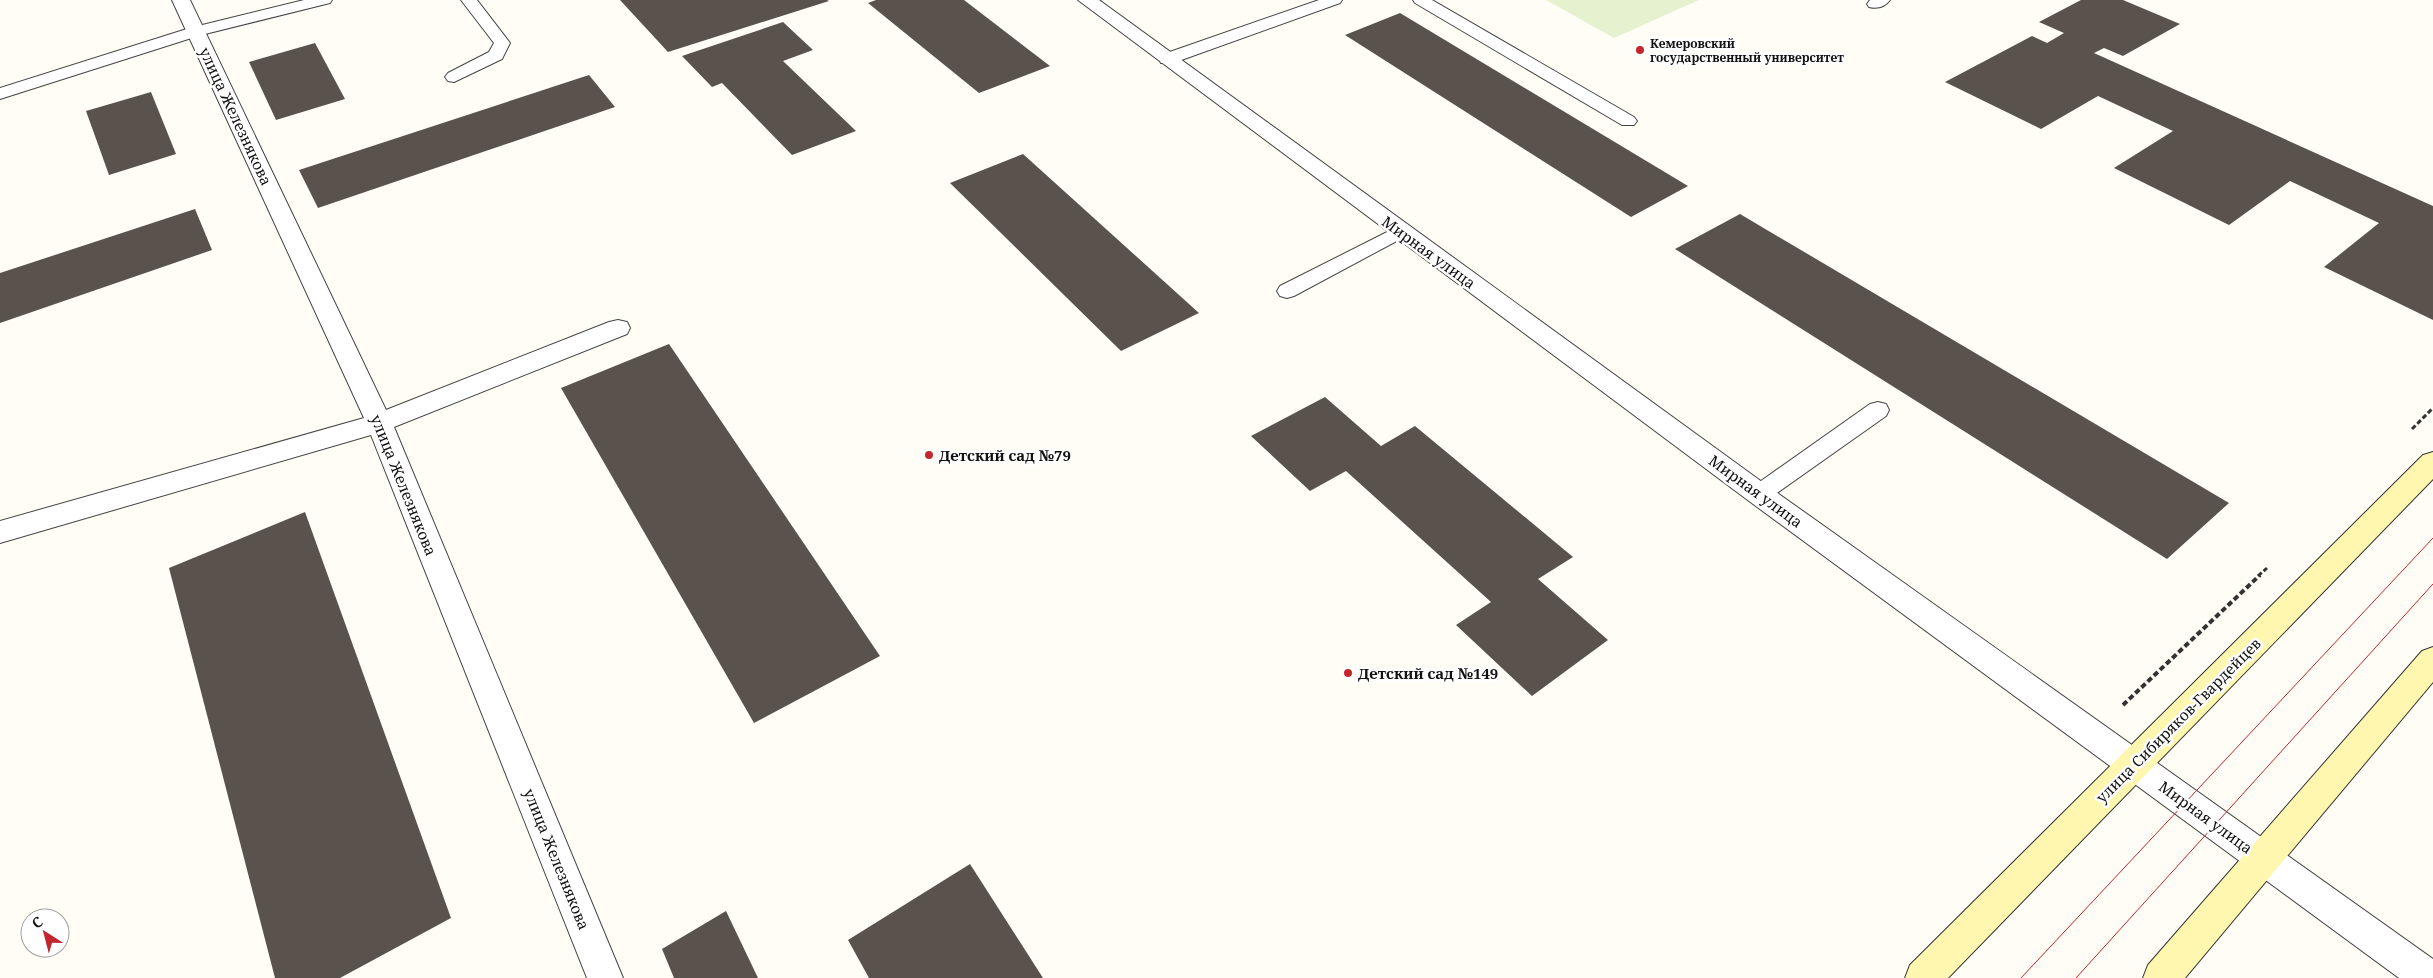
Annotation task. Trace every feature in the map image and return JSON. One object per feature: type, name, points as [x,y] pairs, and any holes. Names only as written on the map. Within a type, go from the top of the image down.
[{"type":"main road","name":"улица Сибиряков-Гвардейцев","points":[[1922,978],[2433,462]]},
{"type":"main road","points":[[2161,978],[2433,660]]},
{"type":"street","name":"улица Железнякова","points":[[181,0],[379,423],[605,978]]},
{"type":"street","name":"Мирная улица","points":[[1086,0],[1759,494],[2429,978]]},
{"type":"street","points":[[0,532],[379,423],[618,328]]},
{"type":"lane","points":[[0,94],[196,31],[324,0]]},
{"type":"lane","points":[[454,78],[496,55],[502,43],[468,0]]},
{"type":"lane","points":[[1168,59],[1334,0]]},
{"type":"lane","points":[[1421,0],[1628,121]]},
{"type":"lane","points":[[1287,291],[1402,232]]},
{"type":"lane","points":[[1759,494],[1878,410]]},
{"type":"path","points":[[2405,436],[2433,408]]},
{"type":"path","points":[[2092,735],[2270,565]]},
{"type":"green space","points":[[1546,0],[1699,0],[1614,38]]},
{"type":"building","points":[[620,0],[827,0],[829,1],[668,52]]},
{"type":"building","points":[[876,0],[964,0],[1050,66],[979,93],[868,3]]},
{"type":"building","points":[[2081,0],[2123,0],[2180,24],[2123,56],[2104,48],[2094,53],[2433,206],[2433,320],[2324,267],[2379,223],[2290,181],[2229,225],[2114,168],[2173,131],[2098,96],[2041,129],[1945,82],[2032,36],[2047,43],[2064,33],[2039,22]]},
{"type":"building","points":[[1400,13],[1688,186],[1631,217],[1345,35]]},
{"type":"building","points":[[783,22],[813,50],[783,61],[856,131],[792,155],[722,83],[712,87],[682,56]]},
{"type":"building","points":[[315,43],[345,99],[276,120],[249,62]]},
{"type":"building","points":[[589,75],[615,107],[318,208],[299,170]]},
{"type":"building","points":[[151,92],[176,154],[109,175],[86,111]]},
{"type":"building","points":[[1023,154],[1199,313],[1121,351],[950,183]]},
{"type":"building","points":[[195,209],[212,250],[0,323],[0,273]]},
{"type":"building","points":[[1740,214],[2229,503],[2167,559],[1675,249]]},
{"type":"building","points":[[669,344],[880,656],[754,723],[561,388]]},
{"type":"building","points":[[1325,397],[1381,446],[1415,426],[1573,557],[1538,579],[1608,640],[1532,696],[1456,625],[1491,602],[1346,471],[1310,491],[1251,436]]},
{"type":"building","points":[[305,512],[451,918],[340,978],[275,978],[169,568]]},
{"type":"building","points":[[970,864],[1043,978],[869,978],[848,940]]},
{"type":"building","points":[[726,911],[758,978],[674,978],[662,949]]},
{"type":"tram line","points":[[2021,978],[2433,538]]},
{"type":"tram line","points":[[2076,978],[2433,584]]},
{"type":"place","name":"Кемеровский государственный университет","points":[[1640,50]]},
{"type":"place","name":"Детский сад №79","points":[[929,455]]},
{"type":"place","name":"Детский сад №149","points":[[1348,673]]}]
